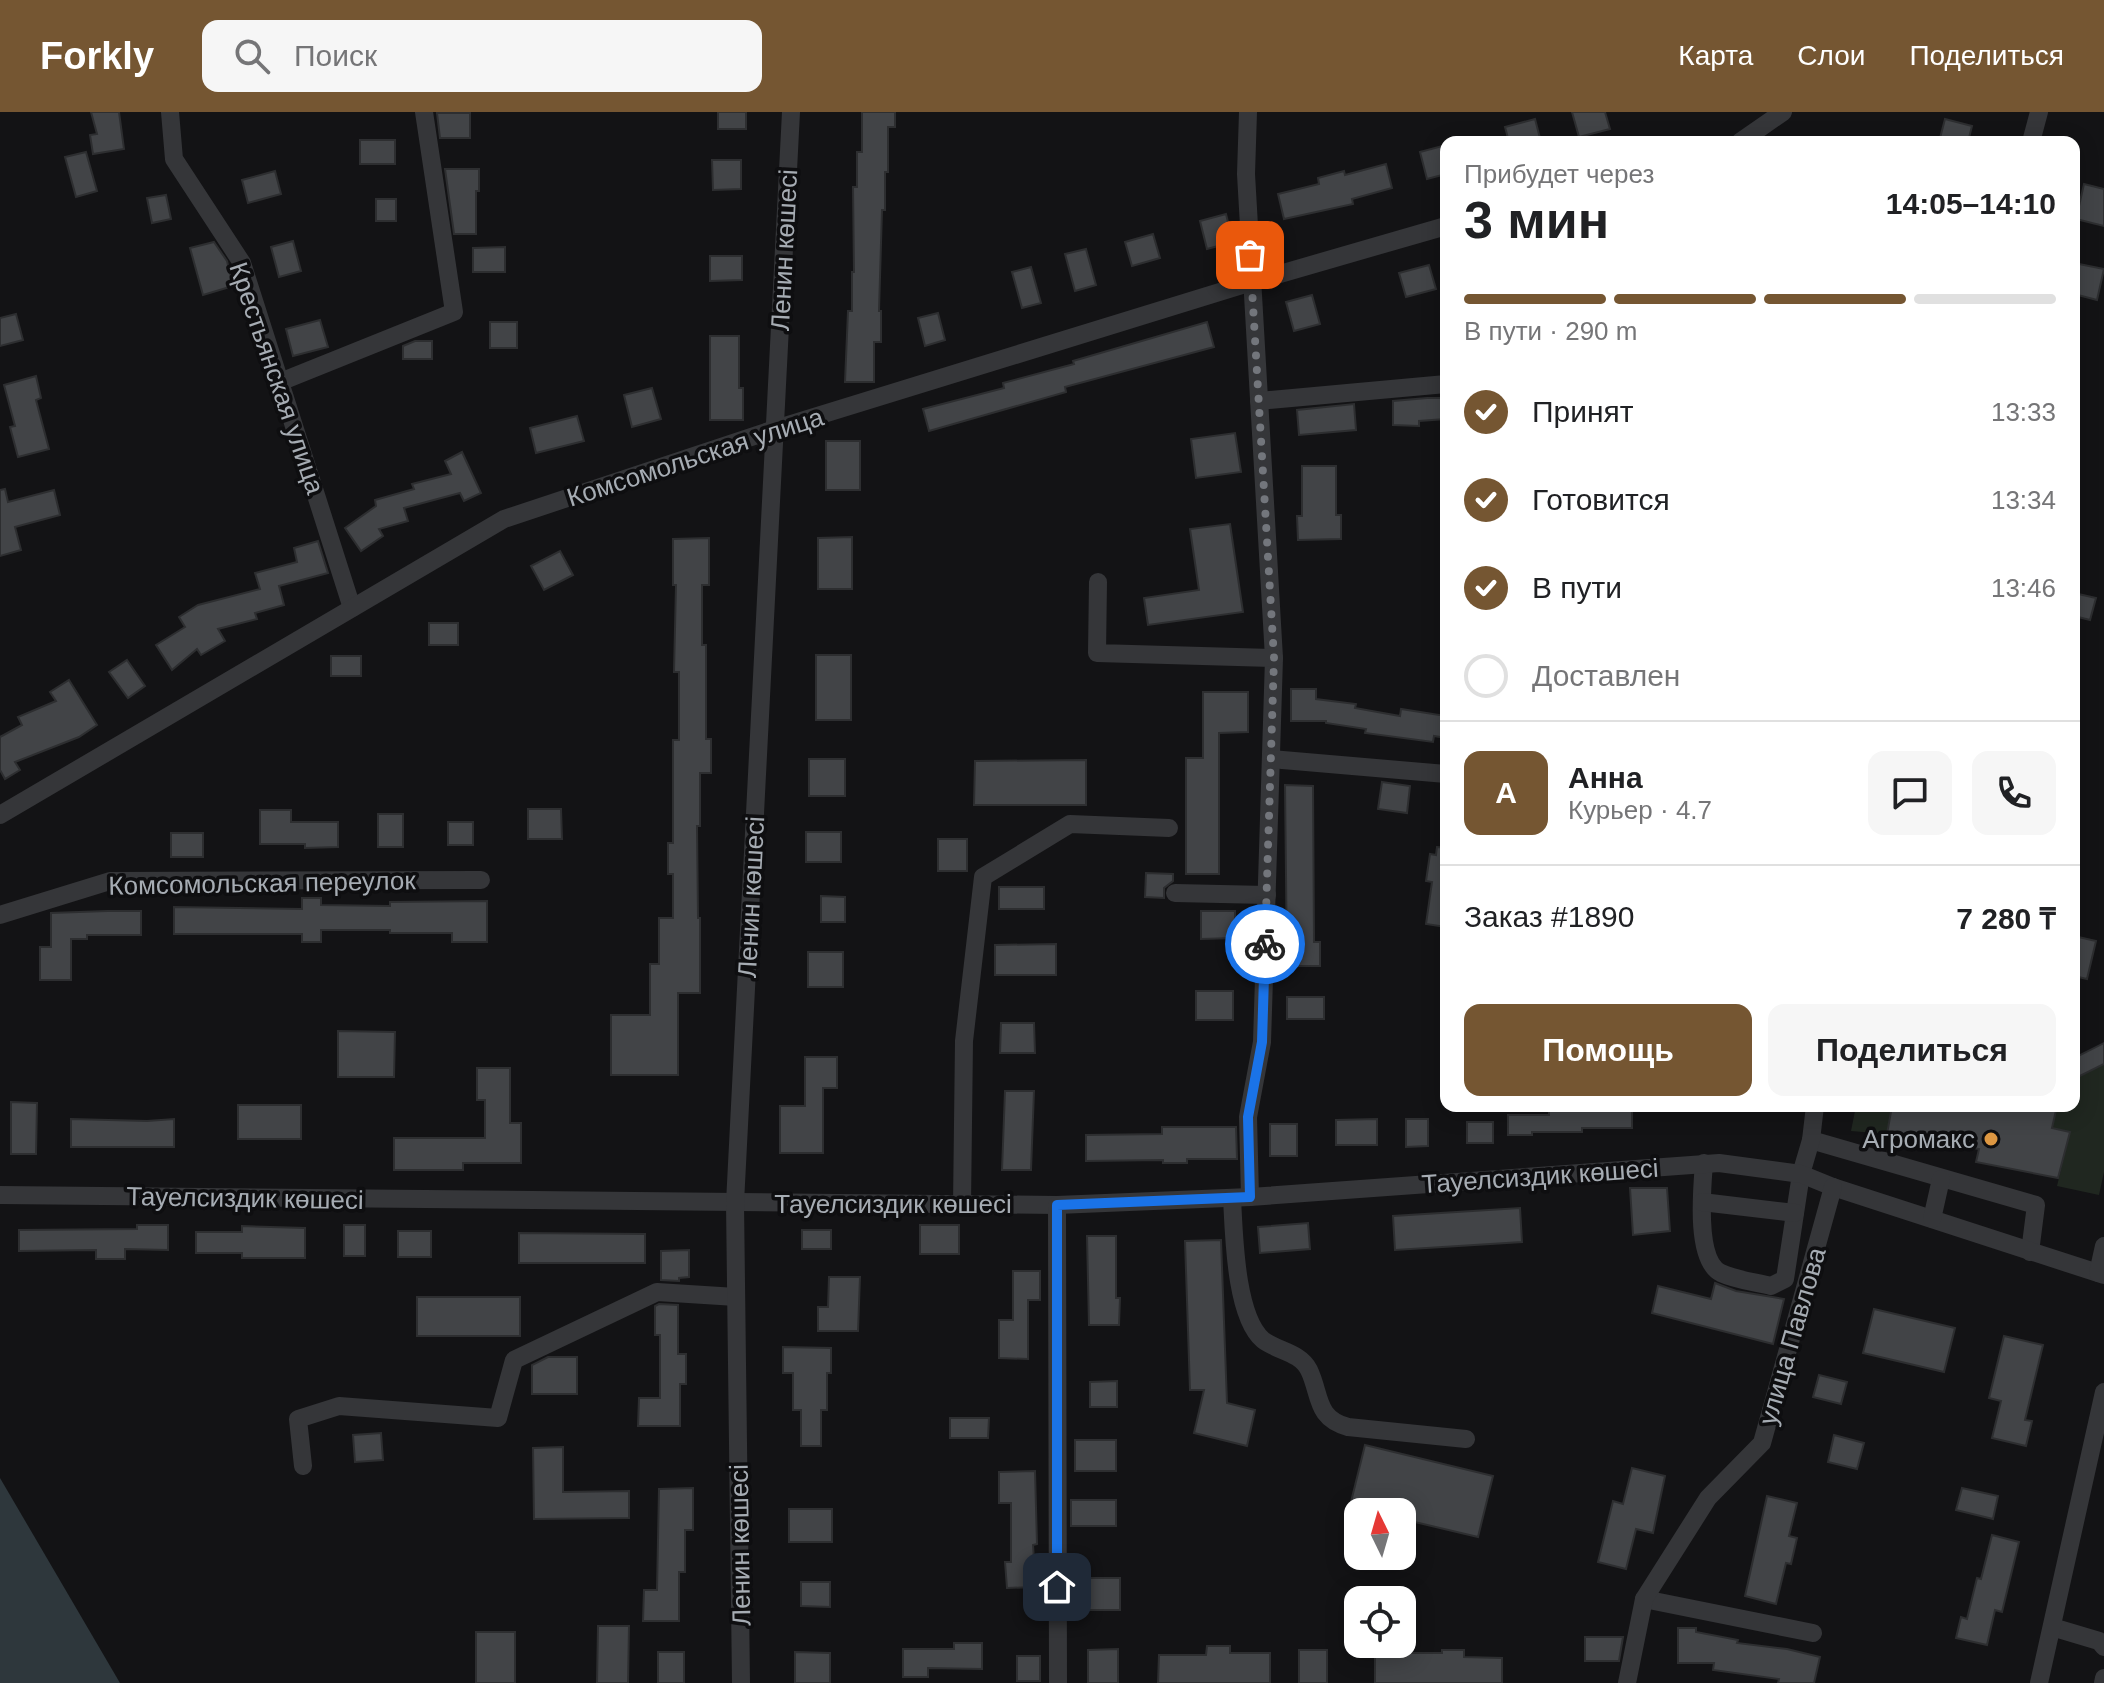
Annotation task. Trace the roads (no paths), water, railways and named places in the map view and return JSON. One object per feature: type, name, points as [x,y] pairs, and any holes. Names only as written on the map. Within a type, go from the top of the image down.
[{"type":"street","name":"Крестьянская улица","points":[[170,112],[174,159],[242,263],[352,608]]},
{"type":"street","points":[[280,382],[454,312],[424,112]]},
{"type":"street","name":"Ленин көшесі","points":[[741,1683],[735,1203],[791,112]]},
{"type":"street","points":[[1248,112],[1246,174],[1274,658],[1262,1042],[1248,1117],[1235,1256],[1249,1318],[1262,1338],[1308,1369],[1321,1408],[1337,1424],[1466,1439]]},
{"type":"street","points":[[1749,136],[1783,112]]},
{"type":"street","points":[[2033,136],[2039,112]]},
{"type":"street","name":"Комсомольская улица","points":[[0,815],[504,519],[775,429],[1252,282],[1440,228]]},
{"type":"street","points":[[1259,401],[1440,385]]},
{"type":"street","points":[[1098,582],[1097,653],[1274,658]]},
{"type":"street","points":[[1271,759],[1440,773]]},
{"type":"street","points":[[962,1205],[964,1041],[983,877],[1070,824],[1169,828]]},
{"type":"street","name":"Комсомольская переулок","points":[[0,915],[110,881],[481,880]]},
{"type":"street","points":[[1175,893],[1267,895]]},
{"type":"street","points":[[1704,1163],[1702,1202],[1709,1260],[1719,1272],[1771,1286],[1785,1279],[1814,1112]]},
{"type":"street","points":[[1811,1140],[2036,1205],[2030,1252]]},
{"type":"street","name":"Тауелсиздик көшесі","points":[[0,1195],[1057,1205],[1241,1198],[1704,1163],[1745,1165],[1801,1174],[2101,1274]]},
{"type":"street","points":[[1932,1219],[1941,1179]]},
{"type":"street","name":"улица Павлова","points":[[1627,1683],[1644,1599],[1708,1498],[1762,1443],[1833,1187]]},
{"type":"street","points":[[1702,1202],[1795,1213]]},
{"type":"street","points":[[1057,1205],[1058,1683]]},
{"type":"street","points":[[2101,1274],[2104,1246]]},
{"type":"street","points":[[303,1466],[298,1419],[339,1406],[498,1418],[514,1360],[657,1292],[736,1297]]},
{"type":"street","points":[[2039,1683],[2104,1392]]},
{"type":"street","points":[[1644,1599],[1813,1633]]},
{"type":"street","points":[[2052,1627],[2099,1641],[2104,1647]]},
{"type":"place","name":"Агромакс","points":[[1991,1139]]}]
